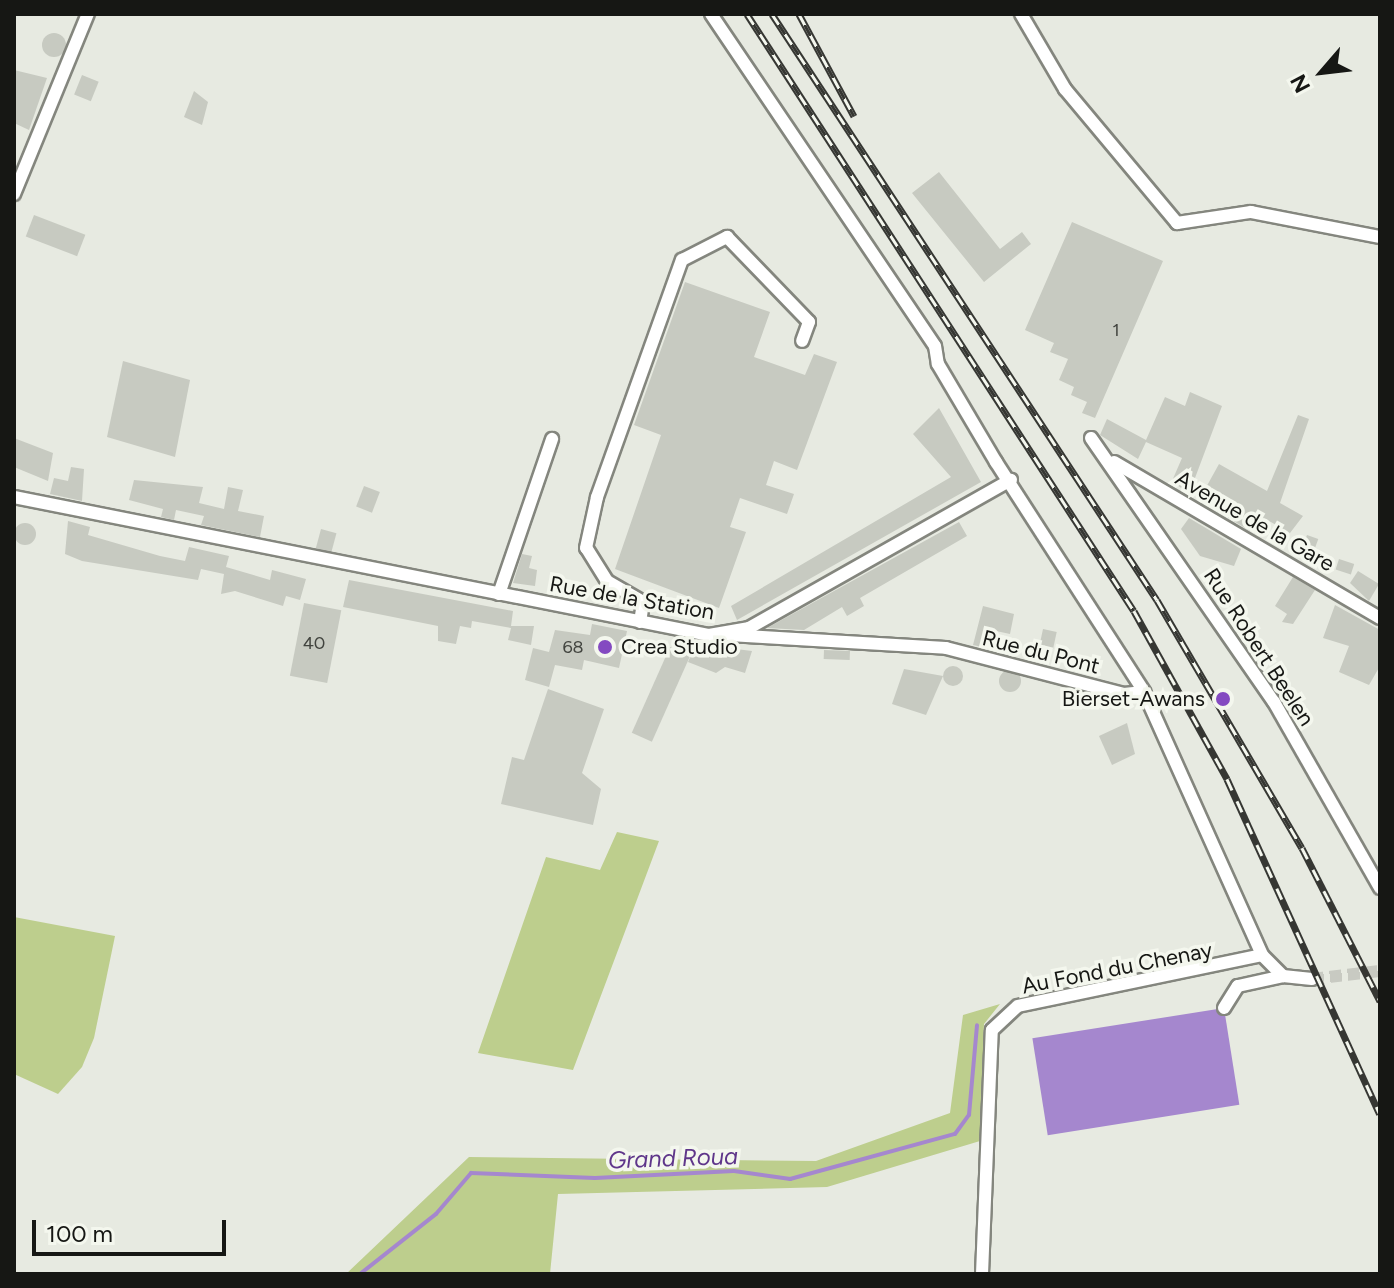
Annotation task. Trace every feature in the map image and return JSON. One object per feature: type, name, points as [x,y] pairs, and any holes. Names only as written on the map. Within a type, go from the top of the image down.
[{"type":"street","points":[[14,194],[88,14]]},
{"type":"street","points":[[711,14],[935,346],[938,364],[1144,692],[1262,955],[1283,976]]},
{"type":"street","points":[[1021,14],[1065,89],[1177,223],[1251,212],[1380,237]]},
{"type":"street","points":[[640,622],[643,602],[607,581],[586,548],[597,497],[682,260],[727,237],[809,322],[802,341]]},
{"type":"street","name":"Rue Robert Beelen","points":[[1091,438],[1110,459],[1274,702],[1380,888]]},
{"type":"street","points":[[499,594],[552,439]]},
{"type":"street","name":"Avenue de la Gare","points":[[1110,459],[1380,618]]},
{"type":"street","name":"Rue de la Station","points":[[14,497],[640,622],[727,634],[1011,480]]},
{"type":"street","name":"Rue du Pont","points":[[727,634],[946,648],[1124,694],[1144,692]]},
{"type":"street","name":"Au Fond du Chenay","points":[[982,1274],[992,1030],[1018,1006],[1262,955]]},
{"type":"street","points":[[1224,1008],[1238,986],[1283,976],[1312,979]]},
{"type":"green space","points":[[617,832],[659,841],[573,1070],[478,1053],[546,857],[600,870]]},
{"type":"green space","points":[[14,917],[115,936],[94,1038],[82,1067],[58,1094],[14,1074]]},
{"type":"green space","points":[[1000,1004],[984,1024],[980,1141],[827,1187],[558,1194],[550,1274],[346,1274],[469,1157],[816,1161],[950,1113],[963,1015]]},
{"type":"shaded area","points":[[1224,1008],[1239,1105],[1048,1135],[1032,1038]]},
{"type":"building","points":[[54,33],[63,36],[66,45],[63,54],[54,57],[45,54],[42,45],[45,36]]},
{"type":"building","points":[[14,70],[47,78],[29,130],[14,123]]},
{"type":"building","points":[[82,75],[99,82],[91,101],[74,94]]},
{"type":"building","points":[[194,91],[208,102],[202,125],[184,117]]},
{"type":"building","points":[[939,172],[1000,249],[1022,232],[1031,244],[984,282],[912,193]]},
{"type":"building","points":[[34,215],[85,235],[77,256],[26,236]]},
{"type":"building","points":[[1072,222],[1163,261],[1095,418],[1082,413],[1087,402],[1071,395],[1074,387],[1059,380],[1068,359],[1050,352],[1054,343],[1025,330]]},
{"type":"building","points":[[685,282],[770,312],[754,357],[805,375],[814,354],[837,362],[797,470],[774,461],[766,485],[794,494],[787,514],[740,498],[730,527],[746,532],[719,608],[615,569],[661,435],[634,425]]},
{"type":"building","points":[[123,361],[190,380],[175,457],[107,437]]},
{"type":"building","points":[[1190,392],[1222,406],[1189,494],[1172,481],[1182,458],[1146,442],[1138,459],[1100,435],[1107,419],[1146,440],[1165,397],[1185,406]]},
{"type":"building","points":[[939,408],[981,482],[737,620],[731,606],[951,477],[913,434]]},
{"type":"building","points":[[1298,415],[1309,419],[1280,503],[1303,516],[1290,533],[1257,514],[1250,531],[1199,500],[1219,464],[1267,491]]},
{"type":"building","points":[[14,438],[53,453],[48,481],[14,467]]},
{"type":"building","points":[[71,467],[84,469],[82,501],[50,494],[54,478],[68,481]]},
{"type":"building","points":[[134,480],[203,487],[199,503],[224,509],[228,487],[243,490],[238,511],[264,516],[260,537],[201,525],[204,516],[176,510],[174,520],[161,517],[163,509],[129,500]]},
{"type":"building","points":[[364,486],[380,492],[372,513],[356,507]]},
{"type":"building","points":[[1189,518],[1241,549],[1234,566],[1200,556],[1181,529]]},
{"type":"building","points":[[68,521],[90,527],[88,535],[160,556],[185,561],[189,547],[229,556],[226,567],[270,580],[272,570],[306,579],[300,600],[286,596],[283,606],[235,591],[221,594],[224,574],[201,569],[198,580],[82,561],[65,554]]},
{"type":"building","points":[[959,522],[967,536],[860,598],[864,606],[847,616],[842,607],[804,630],[767,628]]},
{"type":"building","points":[[25,523],[33,526],[36,534],[33,542],[25,545],[17,542],[14,534],[17,526]]},
{"type":"building","points":[[321,529],[336,533],[331,552],[316,548]]},
{"type":"building","points":[[1307,535],[1318,539],[1312,556],[1301,552]]},
{"type":"building","points":[[522,554],[532,556],[529,568],[537,570],[535,586],[513,583]]},
{"type":"building","points":[[1339,559],[1354,564],[1351,574],[1336,569]]},
{"type":"building","points":[[1358,571],[1379,584],[1369,601],[1350,583]]},
{"type":"building","points":[[1293,577],[1315,590],[1293,624],[1282,622],[1287,614],[1275,606]]},
{"type":"building","points":[[349,580],[513,611],[511,626],[534,626],[531,645],[508,640],[511,628],[472,621],[471,628],[460,626],[456,644],[438,641],[438,626],[343,607]]},
{"type":"building","points":[[304,603],[341,610],[327,683],[290,676]]},
{"type":"building","points":[[1335,605],[1380,630],[1380,666],[1369,685],[1339,672],[1349,646],[1323,638]]},
{"type":"building","points":[[983,606],[1014,614],[1010,634],[987,629],[982,647],[973,645]]},
{"type":"building","points":[[592,624],[627,631],[619,668],[584,660],[582,670],[555,665],[549,687],[525,680],[533,648],[549,652],[555,630],[590,635]]},
{"type":"building","points":[[1043,629],[1057,632],[1053,650],[1039,647]]},
{"type":"building","points":[[696,644],[752,651],[745,673],[725,667],[716,673],[688,662]]},
{"type":"building","points":[[670,647],[690,656],[652,742],[632,733]]},
{"type":"building","points":[[824,650],[850,651],[850,660],[824,659]]},
{"type":"building","points":[[949,666],[957,666],[963,676],[957,686],[949,686],[943,680],[943,672]]},
{"type":"building","points":[[904,669],[943,676],[926,715],[892,704]]},
{"type":"building","points":[[1010,670],[1018,673],[1021,681],[1018,689],[1010,692],[1002,689],[999,681],[1002,673]]},
{"type":"building","points":[[548,689],[604,709],[582,773],[601,789],[593,825],[501,804],[512,757],[524,760]]},
{"type":"building","points":[[1127,723],[1135,754],[1112,765],[1099,736]]},
{"type":"waterway","name":"Grand Roua","points":[[360,1274],[436,1214],[471,1173],[595,1178],[734,1171],[790,1179],[955,1134],[969,1115],[977,1025]]},
{"type":"tunnel","points":[[1312,979],[1380,971]]},
{"type":"railway","points":[[747,14],[1134,611],[1227,779],[1380,1114]]},
{"type":"railway","points":[[772,14],[1157,600],[1302,848],[1380,1001]]},
{"type":"railway","points":[[799,14],[854,116]]},
{"type":"place","name":"Crea Studio","points":[[605,647]]},
{"type":"place","name":"Bierset-Awans","points":[[1223,699]]}]
